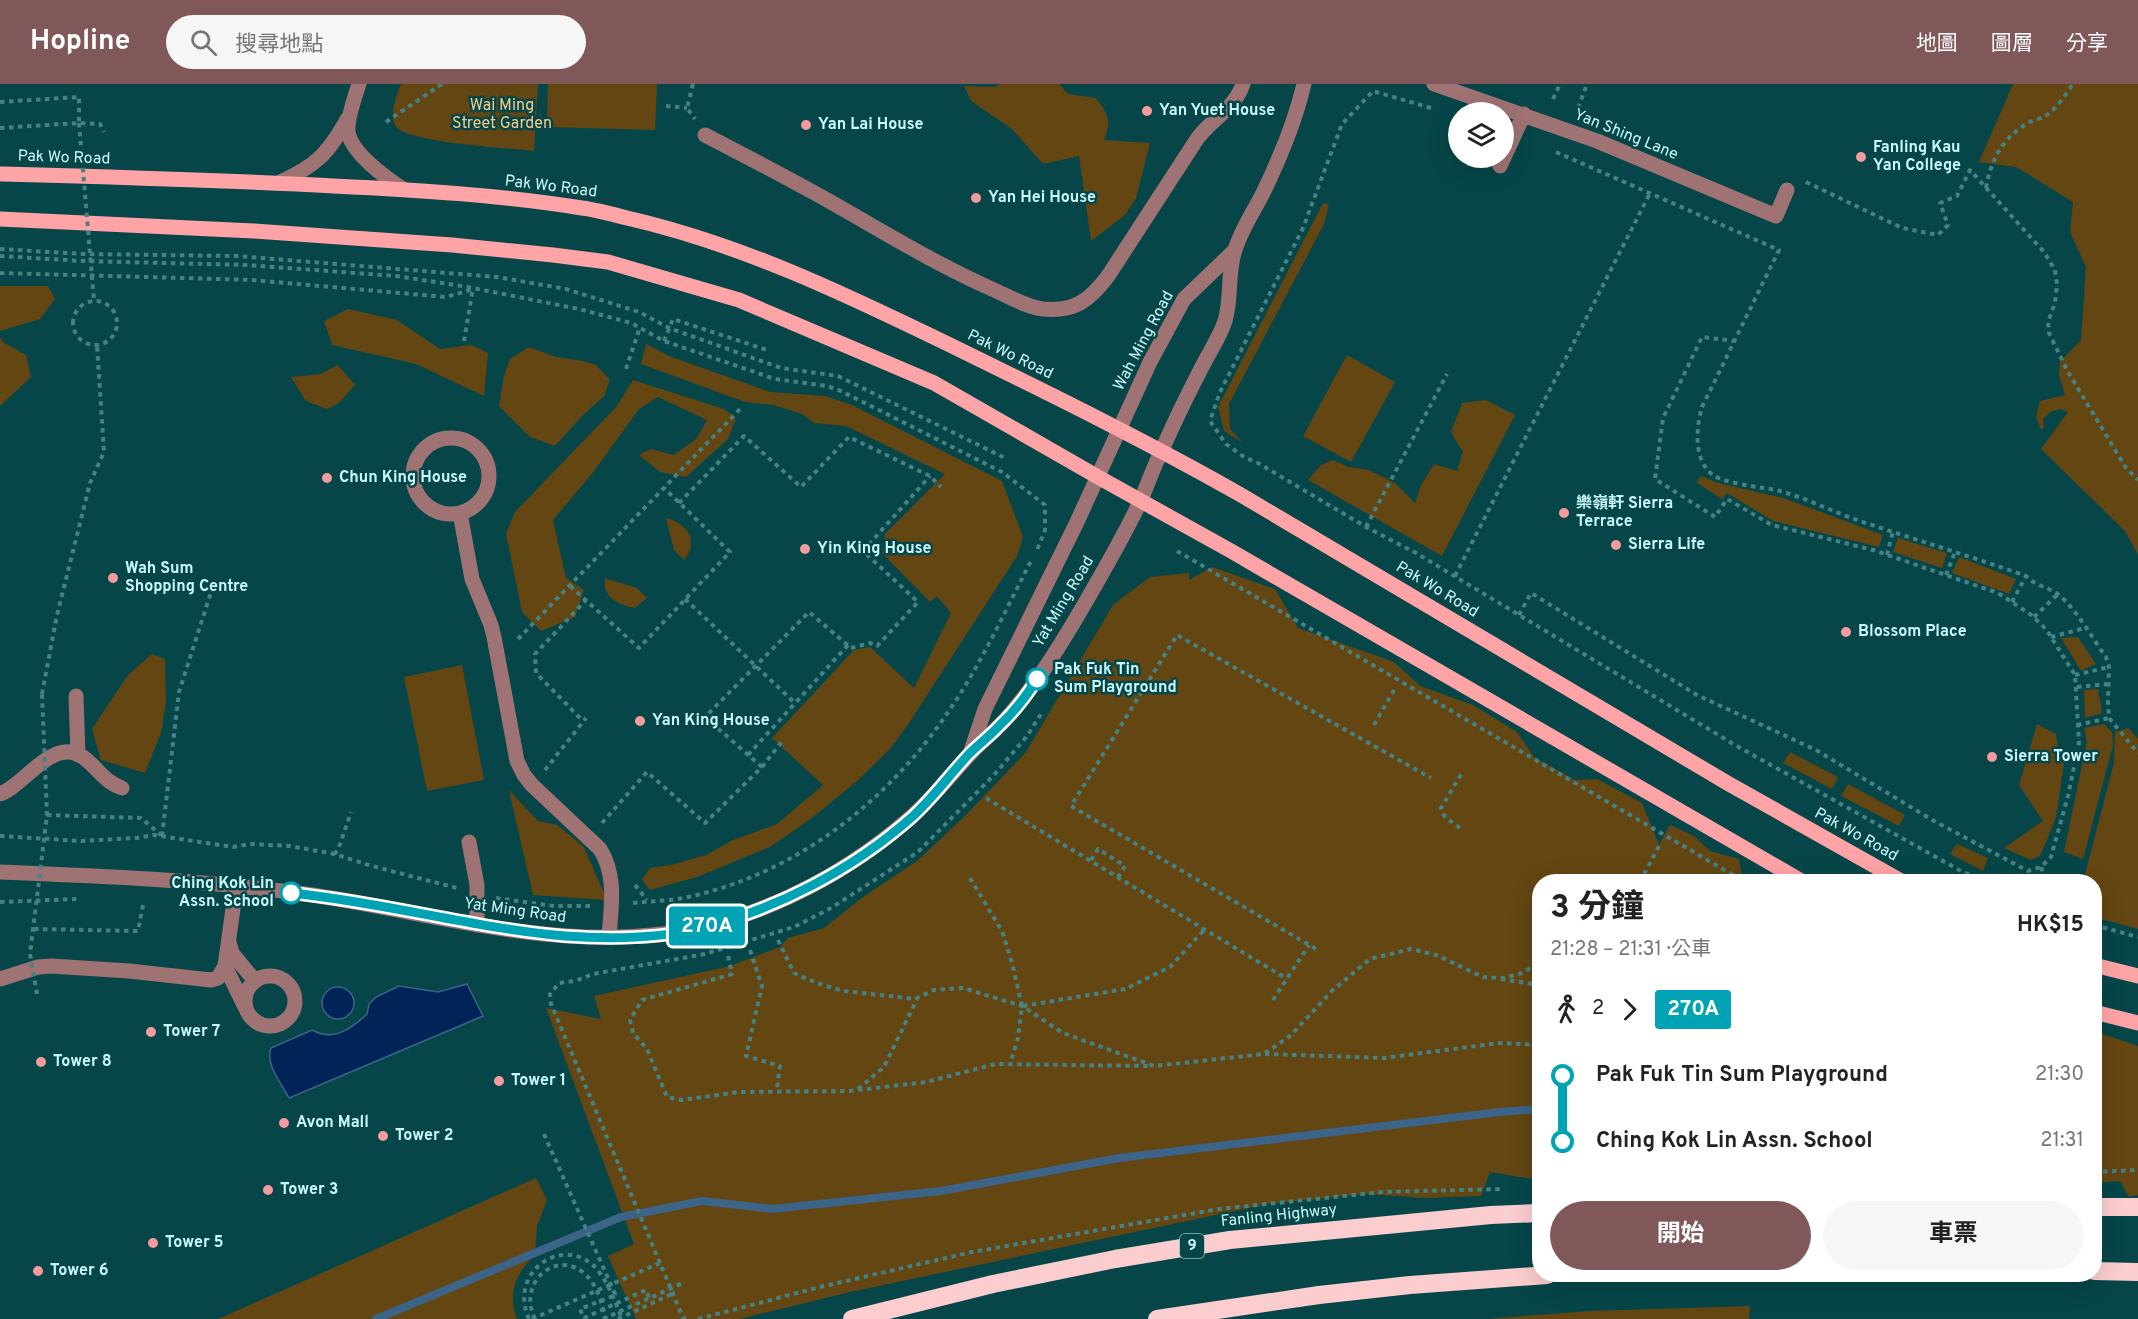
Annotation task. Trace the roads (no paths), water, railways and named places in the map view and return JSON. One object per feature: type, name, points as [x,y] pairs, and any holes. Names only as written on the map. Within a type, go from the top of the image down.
[{"type":"highway","points":[[2102,1207],[2138,1207]]},
{"type":"highway","name":"Fanling Highway","points":[[852,1319],[993,1284],[1115,1259],[1230,1240],[1480,1216],[1532,1213]]},
{"type":"highway","points":[[2102,1272],[2138,1272]]},
{"type":"highway","points":[[1157,1319],[1319,1295],[1410,1285],[1532,1276]]},
{"type":"main road","name":"Pak Wo Road","points":[[0,174],[403,189],[584,208],[674,229],[746,253],[830,288],[913,327],[1162,450],[1729,784],[1889,874]]},
{"type":"main road","points":[[0,219],[265,232],[452,245],[608,262],[739,300],[934,383],[1140,501],[1231,550],[1789,874]]},
{"type":"main road","points":[[2102,968],[2138,976]]},
{"type":"main road","points":[[2102,1014],[2138,1023]]},
{"type":"street","points":[[358,84],[348,129],[351,140],[381,174],[403,189]]},
{"type":"street","points":[[705,135],[833,203],[944,268],[1041,309],[1063,309],[1088,300],[1094,294],[1197,139],[1205,128],[1231,106],[1243,84]]},
{"type":"street","name":"Wah Ming Road","points":[[1162,450],[1225,322],[1234,251],[1289,135],[1304,84]]},
{"type":"street","name":"Yan Shing Lane","points":[[1434,84],[1597,141],[1776,216],[1786,189]]},
{"type":"street","points":[[278,183],[302,172],[323,154],[352,110]]},
{"type":"street","points":[[1514,136],[1524,114]]},
{"type":"street","name":"Wah Ming Road","points":[[1098,477],[1150,362],[1184,299],[1234,251]]},
{"type":"street","points":[[455,439],[468,442],[486,461],[487,486],[481,498],[472,508],[460,513],[437,512],[419,497],[414,486],[415,463],[421,453],[430,445],[442,440],[455,439]]},
{"type":"street","name":"Yat Ming Road","points":[[0,872],[115,876],[236,887],[336,899],[477,925],[566,936],[650,936],[694,930],[745,914],[787,897],[871,849],[912,817],[945,784],[970,754],[1002,724],[1031,689],[1055,654],[1104,571],[1140,501],[1162,450]]},
{"type":"street","name":"Yat Ming Road","points":[[970,754],[985,709],[1098,477]]},
{"type":"street","points":[[460,513],[472,579],[494,637],[517,761],[532,786],[600,849],[604,856],[610,870],[609,937]]},
{"type":"street","points":[[76,696],[78,755]]},
{"type":"street","points":[[0,794],[9,790],[53,754],[74,753],[112,784],[123,788]]},
{"type":"street","points":[[469,842],[477,893],[477,925]]},
{"type":"street","points":[[0,979],[38,967],[51,966],[129,971],[211,981],[218,978],[225,966],[236,887]]},
{"type":"street","points":[[229,942],[232,953],[255,981]]},
{"type":"street","points":[[225,966],[247,1011],[257,1022],[273,1026],[282,1022],[293,1010],[293,993],[283,979],[267,976],[255,981],[248,988],[245,996],[247,1011]]},
{"type":"water","points":[[467,984],[483,1016],[289,1098],[272,1067],[271,1048],[312,1030],[327,1035],[348,1029],[367,1014],[369,1004],[376,997],[399,986],[438,992]]},
{"type":"water","points":[[338,987],[349,992],[354,1003],[349,1014],[338,1019],[327,1014],[322,1003],[327,992]]},
{"type":"waterway","points":[[376,1319],[621,1217],[702,1201],[772,1209],[941,1191],[1119,1158],[1532,1110]]},
{"type":"place","name":"Yan Yuet House","points":[[1147,111]]},
{"type":"place","name":"Yan Lai House","points":[[806,125]]},
{"type":"place","name":"Fanling Kau Yan College","points":[[1861,157]]},
{"type":"place","name":"Yan Hei House","points":[[976,198]]},
{"type":"place","name":"Chun King House","points":[[327,478]]},
{"type":"place","name":"樂嶺軒 Sierra Terrace","points":[[1564,513]]},
{"type":"place","name":"Sierra Life","points":[[1616,545]]},
{"type":"place","name":"Yin King House","points":[[805,549]]},
{"type":"place","name":"Wah Sum Shopping Centre","points":[[113,578]]},
{"type":"place","name":"Blossom Place","points":[[1846,632]]},
{"type":"place","name":"Pak Fuk Tin Sum Playground","points":[[1037,679]]},
{"type":"place","name":"Yan King House","points":[[640,721]]},
{"type":"place","name":"Sierra Tower","points":[[1992,757]]},
{"type":"place","name":"Ching Kok Lin Assn. School","points":[[291,893]]},
{"type":"place","name":"Tower 7","points":[[151,1032]]},
{"type":"place","name":"Tower 8","points":[[41,1062]]},
{"type":"place","name":"Tower 1","points":[[499,1081]]},
{"type":"place","name":"Avon Mall","points":[[284,1123]]},
{"type":"place","name":"Tower 2","points":[[383,1136]]},
{"type":"place","name":"Tower 3","points":[[268,1190]]},
{"type":"place","name":"Tower 5","points":[[153,1243]]},
{"type":"place","name":"Tower 6","points":[[38,1271]]},
{"type":"park label","name":"Wai Ming Street Garden","points":[[502,115]]}]
